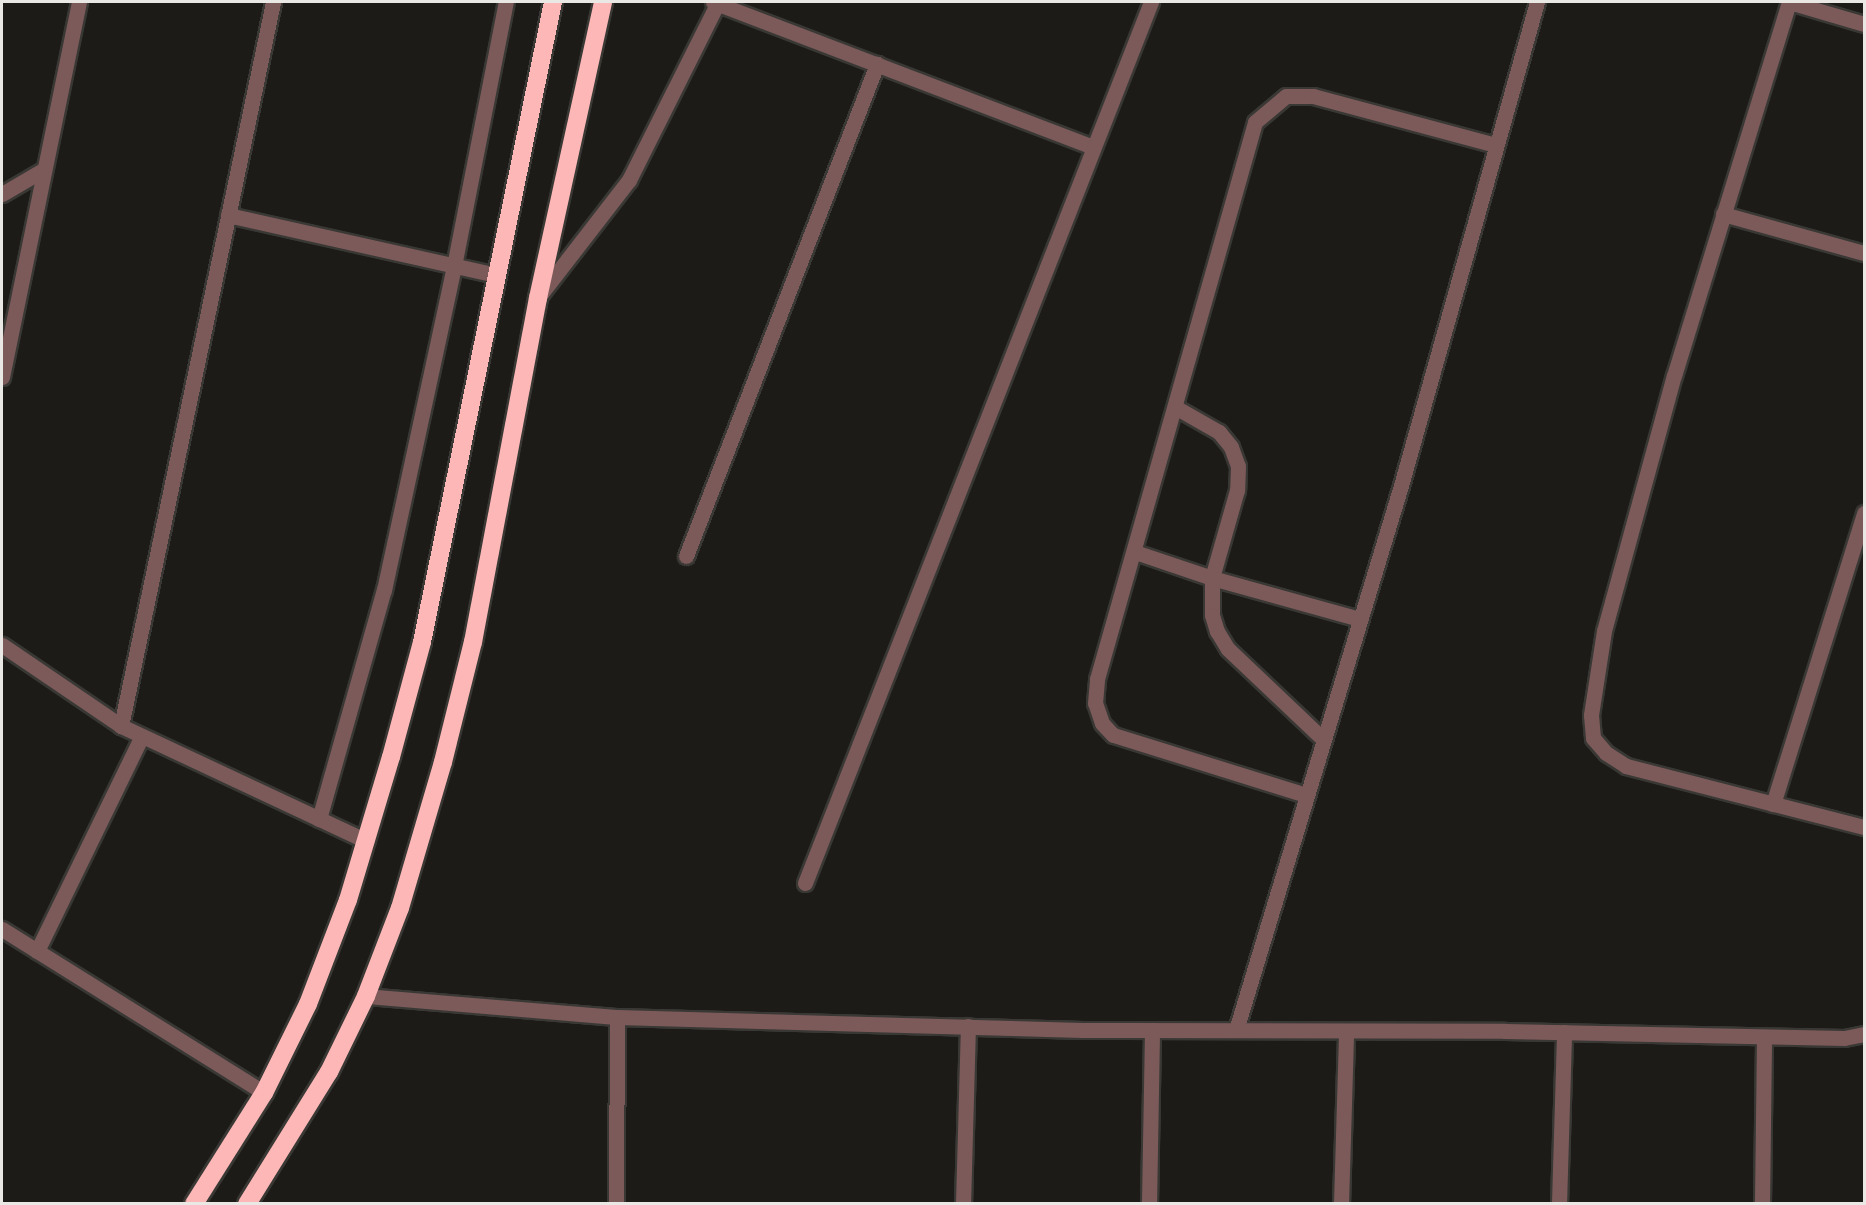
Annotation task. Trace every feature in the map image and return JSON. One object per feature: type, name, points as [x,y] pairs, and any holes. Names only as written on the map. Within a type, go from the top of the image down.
[{"type":"highway","points":[[194,1203],[264,1093],[326,959],[366,841],[422,642],[553,2]]},
{"type":"highway","points":[[248,1203],[329,1072],[366,996],[400,908],[443,762],[473,642],[538,298],[603,2]]},
{"type":"street","points":[[2,377],[79,2]]},
{"type":"street","points":[[121,726],[273,2]]},
{"type":"street","points":[[320,819],[384,590],[454,266],[506,2]]},
{"type":"street","points":[[538,298],[629,180],[716,2],[1093,147]]},
{"type":"street","points":[[805,883],[1151,2]]},
{"type":"street","points":[[1236,1030],[1360,619],[1537,2]]},
{"type":"street","points":[[1864,24],[1789,2],[1674,375],[1604,631],[1591,716],[1593,738],[1606,753],[1626,766],[1864,827]]},
{"type":"street","points":[[686,556],[877,64]]},
{"type":"street","points":[[1306,795],[1113,735],[1102,723],[1095,703],[1097,679],[1135,552],[1255,122],[1269,107],[1286,96],[1313,96],[1497,145]]},
{"type":"street","points":[[2,194],[43,170]]},
{"type":"street","points":[[1723,214],[1864,252]]},
{"type":"street","points":[[228,215],[496,275]]},
{"type":"street","points":[[1175,407],[1219,432],[1231,447],[1239,466],[1237,490],[1212,578],[1212,615],[1228,649],[1323,739]]},
{"type":"street","points":[[1773,804],[1864,513]]},
{"type":"street","points":[[1135,552],[1212,578],[1360,619]]},
{"type":"street","points":[[2,645],[121,726],[366,841]]},
{"type":"street","points":[[37,951],[141,736]]},
{"type":"street","points":[[2,929],[264,1093]]},
{"type":"street","points":[[366,996],[617,1017],[968,1026],[1152,1030],[1564,1032],[1844,1038],[1864,1034]]},
{"type":"street","points":[[616,1203],[617,1017]]},
{"type":"street","points":[[963,1203],[968,1026]]},
{"type":"street","points":[[1149,1203],[1152,1030]]},
{"type":"street","points":[[1341,1203],[1346,1031]]},
{"type":"street","points":[[1559,1203],[1564,1032]]},
{"type":"street","points":[[1762,1203],[1764,1037]]},
{"type":"street","points":[[1844,1038],[1864,1044]]}]
